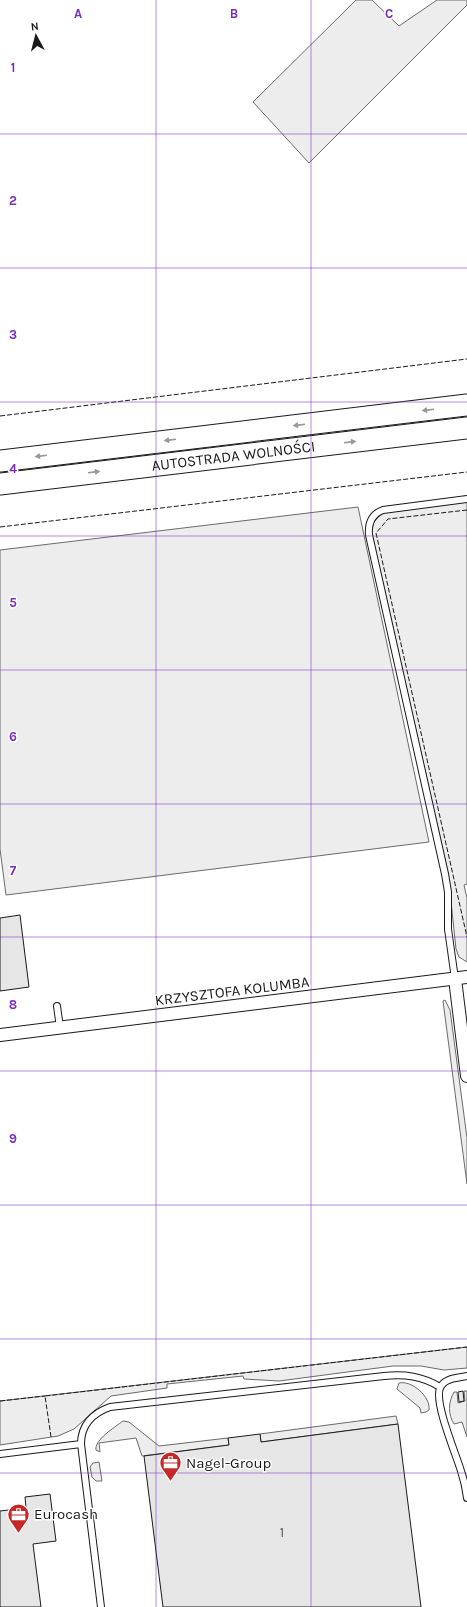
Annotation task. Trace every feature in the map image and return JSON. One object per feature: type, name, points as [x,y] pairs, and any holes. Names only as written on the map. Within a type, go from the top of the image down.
[{"type":"highway","name":"AUTOSTRADA WOLNOŚCI","points":[[0,461],[467,405]]},
{"type":"highway","name":"AUTOSTRADA WOLNOŚCI","points":[[0,484],[467,428]]},
{"type":"street","name":"KRZYSZTOFA KOLUMBA","points":[[0,1035],[461,978]]},
{"type":"street","points":[[461,978],[467,1076]]},
{"type":"lane","points":[[461,978],[448,929],[448,892],[445,874],[369,530],[369,523],[373,517],[383,510],[467,499]]},
{"type":"lane","points":[[57,1006],[60,1028]]},
{"type":"lane","points":[[101,1607],[81,1444],[82,1432],[88,1422],[102,1410],[110,1407],[396,1375],[417,1377],[440,1388]]},
{"type":"lane","points":[[467,1376],[450,1380],[440,1388],[439,1394],[441,1409],[462,1473],[467,1498]]},
{"type":"lane","points":[[0,1454],[81,1444]]},
{"type":"shaded area","points":[[356,0],[372,0],[399,26],[437,0],[467,0],[467,5],[309,163],[253,102]]},
{"type":"shaded area","points":[[467,502],[467,884],[464,885],[467,898],[467,962],[459,957],[456,949],[448,873],[371,530],[374,522],[382,513]]},
{"type":"shaded area","points":[[358,507],[429,842],[6,895],[0,849],[0,550]]},
{"type":"shaded area","points":[[445,1000],[450,1010],[467,1138],[467,1184],[443,1001]]},
{"type":"shaded area","points":[[467,1347],[467,1368],[444,1370],[421,1366],[393,1366],[279,1381],[244,1379],[243,1376],[167,1384],[167,1388],[111,1396],[74,1429],[58,1436],[0,1445],[0,1401]]},
{"type":"shaded area","points":[[399,1383],[409,1384],[420,1390],[427,1400],[429,1410],[421,1413],[420,1408],[397,1389]]},
{"type":"shaded area","points":[[464,1391],[467,1391],[467,1437],[462,1422],[454,1424],[451,1417],[450,1408],[454,1392],[457,1392],[458,1403],[465,1401]]},
{"type":"shaded area","points":[[396,1416],[398,1424],[261,1442],[260,1434]]},
{"type":"shaded area","points":[[123,1421],[129,1422],[159,1446],[228,1438],[229,1445],[142,1456],[136,1438],[99,1443],[100,1452],[96,1450],[98,1442],[110,1430]]},
{"type":"shaded area","points":[[99,1462],[102,1481],[96,1481],[92,1477],[90,1467],[93,1463]]},
{"type":"building","points":[[20,915],[29,987],[0,991],[0,918]]},
{"type":"building","points":[[463,1391],[464,1401],[459,1402],[458,1392]]},
{"type":"building","points":[[398,1424],[421,1607],[163,1607],[144,1456],[229,1445],[228,1438],[260,1434],[261,1442]]},
{"type":"building","points":[[50,1494],[56,1541],[33,1544],[41,1607],[0,1607],[0,1511],[26,1508],[25,1497]]},
{"type":"fence","points":[[0,416],[467,359]]},
{"type":"fence","points":[[0,527],[467,472]]},
{"type":"fence","points":[[467,510],[388,519],[376,533],[467,937]]},
{"type":"fence","points":[[51,1437],[45,1396],[467,1347]]},
{"type":"fence","points":[[0,1401],[45,1396]]},
{"type":"place","name":"Nagel-Group","points":[[171,1482]]},
{"type":"place","name":"Eurocash","points":[[19,1534]]}]
